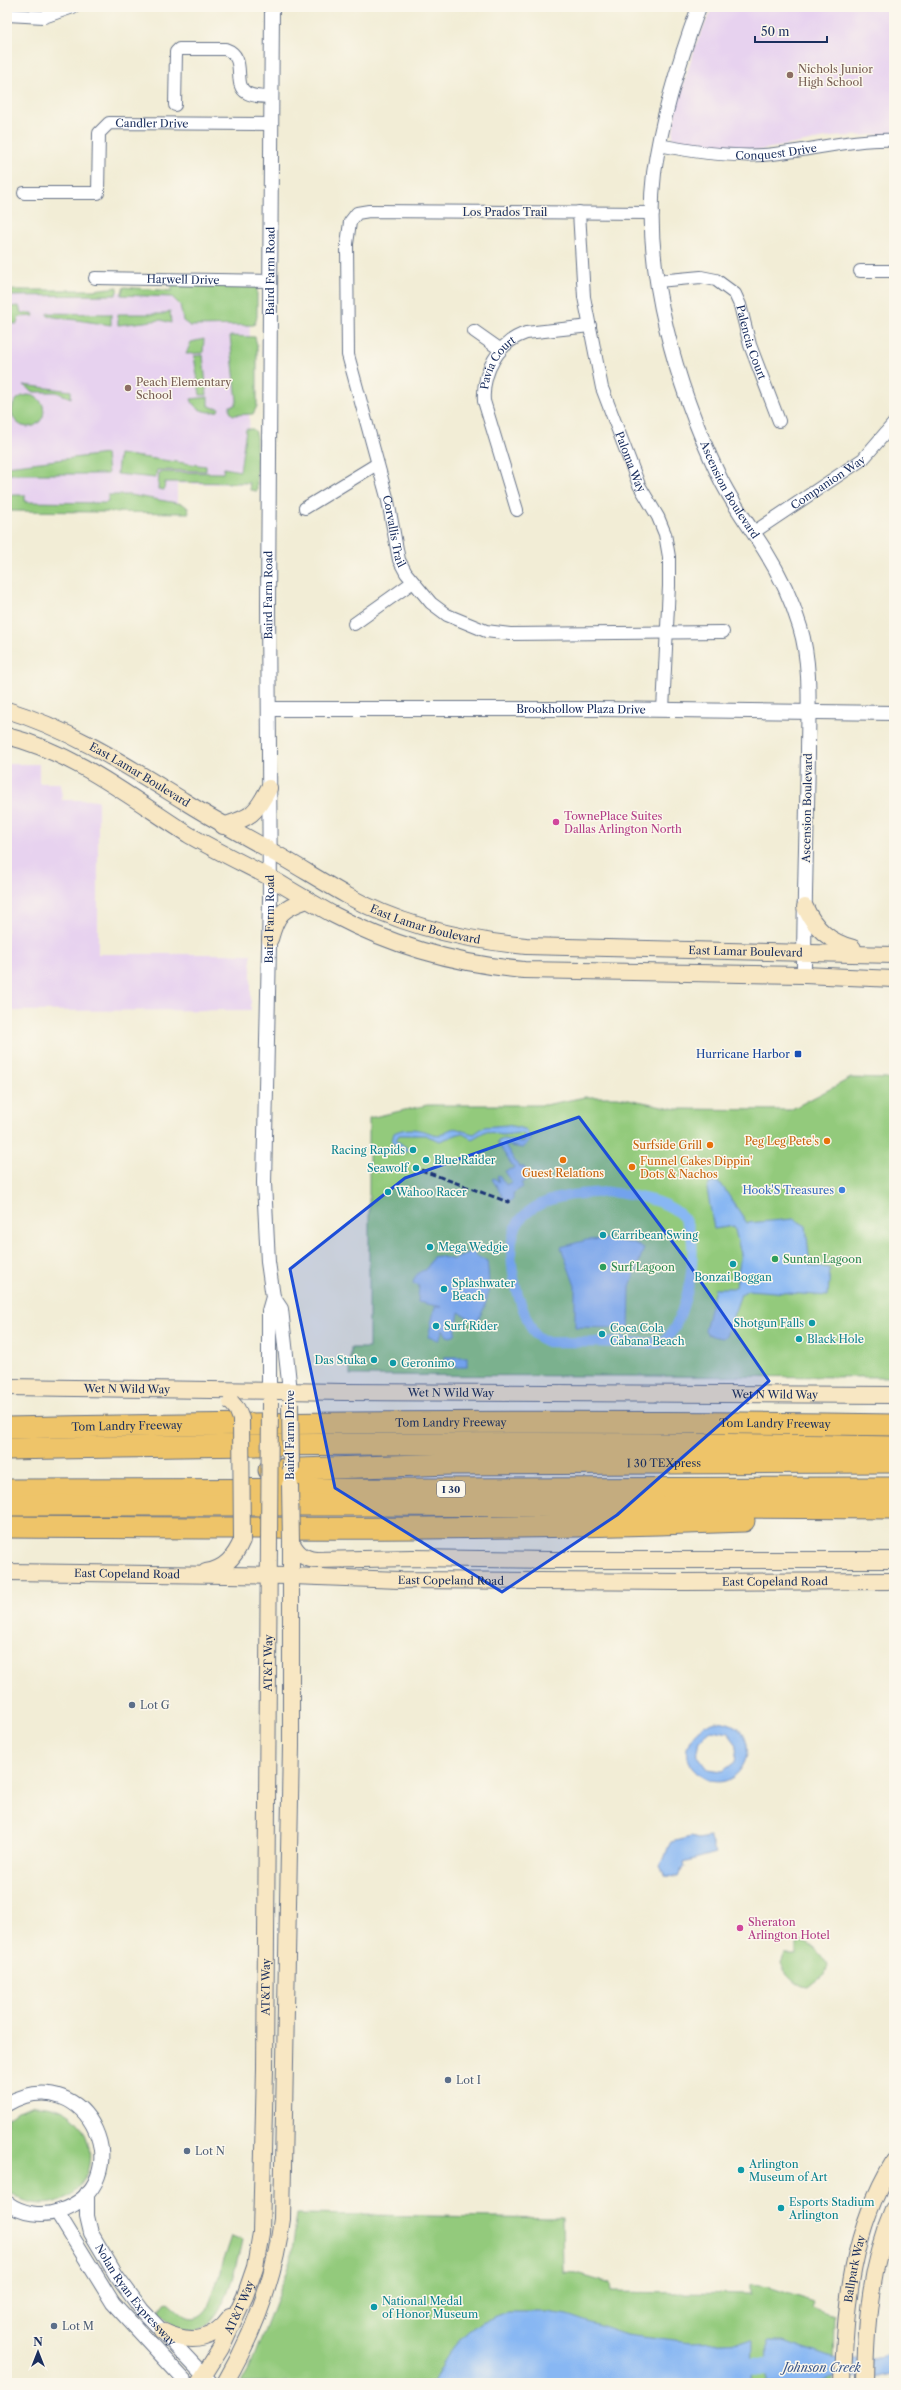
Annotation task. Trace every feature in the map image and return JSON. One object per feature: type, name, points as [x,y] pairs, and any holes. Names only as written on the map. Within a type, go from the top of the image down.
[{"type":"highway","name":"Tom Landry Freeway","points":[[7,1428],[275,1422],[621,1421],[894,1425]]},
{"type":"highway","points":[[7,1449],[214,1445],[747,1444],[894,1447]]},
{"type":"highway","name":"I 30 TEXpress","points":[[434,1469],[894,1462]]},
{"type":"highway","points":[[280,1478],[396,1475],[434,1469],[894,1480]]},
{"type":"highway","name":"I 30","points":[[7,1490],[894,1488]]},
{"type":"highway","name":"I 30","points":[[7,1506],[363,1505],[838,1509],[894,1508]]},
{"type":"highway","points":[[7,1526],[155,1529],[625,1526],[798,1518],[838,1509]]},
{"type":"highway","points":[[7,1540],[81,1537],[155,1529]]},
{"type":"main road","name":"East Lamar Boulevard","points":[[7,710],[38,719],[105,752],[222,826],[269,850],[347,896],[388,914],[461,937],[526,946],[804,951],[894,955]]},
{"type":"main road","points":[[26,741],[38,719]]},
{"type":"main road","name":"East Lamar Boulevard","points":[[7,736],[26,741],[59,755],[110,783],[190,835],[349,923],[420,950],[487,966],[524,970],[804,975],[894,979]]},
{"type":"main road","points":[[222,826],[249,818],[262,802],[269,788]]},
{"type":"main road","points":[[270,939],[279,914],[288,907],[307,900]]},
{"type":"main road","points":[[805,907],[811,920],[825,935],[838,944],[874,954]]},
{"type":"main road","points":[[524,970],[526,946]]},
{"type":"main road","name":"Wet N Wild Way","points":[[7,1387],[187,1389],[290,1398],[894,1395]]},
{"type":"main road","points":[[187,1389],[216,1396],[231,1402],[237,1409],[241,1418],[242,1540],[236,1554],[225,1565],[213,1571],[191,1575]]},
{"type":"main road","name":"Baird Farm Drive","points":[[270,1397],[280,1478],[291,1541],[292,1576]]},
{"type":"main road","name":"Baird Farm Drive","points":[[269,1576],[269,1541],[280,1478],[290,1398]]},
{"type":"main road","name":"East Copeland Road","points":[[291,1541],[296,1551],[303,1556],[315,1560],[894,1560]]},
{"type":"main road","points":[[462,1559],[462,1580]]},
{"type":"main road","name":"East Copeland Road","points":[[7,1572],[462,1580],[894,1581]]},
{"type":"main road","name":"AT&T Way","points":[[205,2381],[245,2296],[257,2256],[262,2205],[265,2062],[269,1576]]},
{"type":"main road","name":"AT&T Way","points":[[225,2383],[247,2340],[260,2310],[275,2259],[282,2219],[292,1576]]},
{"type":"main road","name":"Ballpark Way","points":[[843,2383],[846,2303],[856,2254],[870,2210],[894,2161]]},
{"type":"main road","name":"Ballpark Way","points":[[865,2383],[868,2306],[876,2263],[894,2210]]},
{"type":"main road","points":[[162,2331],[183,2339],[208,2337],[224,2325],[245,2296]]},
{"type":"street","points":[[7,15],[44,17],[73,7]]},
{"type":"street","name":"Baird Farm Road","points":[[264,1183],[270,939],[269,709],[272,7]]},
{"type":"street","name":"Ascension Boulevard","points":[[699,7],[675,72],[654,174],[653,233],[658,281],[677,371],[690,409],[719,477],[754,532],[784,585],[800,627],[805,648],[808,712],[804,975]]},
{"type":"street","points":[[175,105],[176,52],[178,49],[225,48],[231,51],[238,60],[240,82],[243,90],[247,93],[272,97]]},
{"type":"street","name":"Candler Drive","points":[[24,193],[98,193],[99,133],[109,123],[272,124]]},
{"type":"street","name":"Conquest Drive","points":[[659,145],[697,153],[733,156],[764,155],[894,140]]},
{"type":"street","name":"Paloma Way","points":[[579,212],[581,270],[602,388],[639,485],[658,516],[665,534],[669,557],[663,710]]},
{"type":"street","name":"Los Prados Trail","points":[[357,213],[653,213]]},
{"type":"street","name":"Corvallis Trail","points":[[357,213],[350,222],[347,244],[348,355],[388,501],[399,560],[413,582],[431,603],[447,615],[486,631],[518,634],[723,632]]},
{"type":"street","points":[[860,271],[894,271]]},
{"type":"street","name":"Palencia Court","points":[[658,281],[701,277],[716,280],[735,294],[740,305],[750,346],[779,421]]},
{"type":"street","name":"Harwell Drive","points":[[95,278],[271,281]]},
{"type":"street","name":"Pavia Court","points":[[517,510],[484,401],[485,379],[490,365],[501,350],[516,336],[526,333],[590,326]]},
{"type":"street","points":[[474,331],[501,350]]},
{"type":"street","name":"Companion Way","points":[[754,532],[863,459],[894,423]]},
{"type":"street","points":[[305,508],[378,464]]},
{"type":"street","points":[[354,624],[413,582]]},
{"type":"street","name":"Brookhollow Plaza Drive","points":[[269,709],[663,710],[894,713]]},
{"type":"street","name":"Baird Farm Drive","points":[[264,1183],[268,1262],[273,1297],[269,1311],[270,1397]]},
{"type":"street","name":"Baird Farm Drive","points":[[273,1297],[281,1309],[290,1398]]},
{"type":"street","points":[[7,2104],[26,2096],[46,2094],[66,2099],[83,2111],[97,2131],[102,2155],[96,2179],[87,2193],[74,2205],[57,2212],[28,2213],[7,2203]]},
{"type":"street","name":"Nolan Ryan Expressway","points":[[87,2193],[87,2216],[90,2233],[129,2294],[205,2381]]},
{"type":"street","name":"Nolan Ryan Expressway","points":[[57,2212],[113,2303],[187,2383]]},
{"type":"highlighted area","points":[[579,1117],[686,1260],[769,1381],[617,1515],[502,1592],[335,1488],[290,1269],[405,1178]]},
{"type":"shaded area","name":"Nichols Junior High School","points":[[713,7],[894,7],[894,134],[832,137],[760,150],[722,149],[672,140],[676,107],[697,42]]},
{"type":"shaded area","name":"Peach Elementary School","points":[[7,291],[250,293],[249,484],[177,484],[177,511],[7,510]]},
{"type":"shaded area","points":[[7,764],[39,764],[39,783],[61,783],[62,800],[98,800],[98,954],[251,954],[251,1010],[7,1011]]},
{"type":"green space","points":[[172,284],[257,287],[257,317],[254,325],[190,326],[183,321],[180,305],[172,297],[121,295],[124,287],[172,291]]},
{"type":"green space","points":[[118,287],[116,295],[7,296],[7,291],[15,290],[93,290]]},
{"type":"green space","points":[[19,306],[21,313],[33,313],[34,316],[19,317],[17,324],[7,323],[7,307]]},
{"type":"green space","points":[[170,311],[171,323],[161,320],[118,325],[118,314],[163,314]]},
{"type":"green space","points":[[48,313],[111,314],[111,325],[48,316]]},
{"type":"green space","points":[[230,336],[255,337],[257,345],[257,406],[253,414],[233,415],[230,412],[230,406],[235,405],[237,401]]},
{"type":"green space","points":[[204,339],[203,353],[186,354],[191,342]]},
{"type":"green space","points":[[203,355],[207,395],[200,395],[194,356]]},
{"type":"green space","points":[[23,385],[71,391],[71,398],[56,392],[34,392]]},
{"type":"green space","points":[[28,395],[37,398],[41,402],[44,411],[41,420],[37,424],[28,427],[19,424],[15,420],[12,411],[15,402],[19,398]]},
{"type":"green space","points":[[208,397],[208,405],[214,408],[219,408],[218,411],[210,412],[202,410],[195,406],[191,399]]},
{"type":"green space","points":[[246,429],[253,429],[256,432],[257,491],[250,490],[249,483],[165,482],[164,490],[158,489],[159,472],[223,473],[224,468],[240,471]]},
{"type":"green space","points":[[106,454],[108,474],[7,474],[7,466]]},
{"type":"green space","points":[[119,454],[206,466],[206,471],[157,470],[155,478],[117,474]]},
{"type":"green space","points":[[7,495],[25,495],[25,502],[105,503],[108,502],[108,495],[130,495],[183,504],[188,508],[189,513],[7,511]]},
{"type":"green space","points":[[851,1078],[887,1079],[894,1083],[892,1085],[894,1089],[894,1377],[350,1375],[351,1348],[369,1348],[369,1118],[427,1105],[545,1105],[585,1097],[618,1097],[677,1109],[790,1110]]},
{"type":"green space","points":[[803,1941],[807,1942],[818,1950],[826,1961],[827,1965],[824,1974],[808,1987],[800,1985],[792,1979],[781,1964],[785,1954],[797,1954],[797,1943]]},
{"type":"green space","points":[[35,2105],[58,2109],[75,2120],[86,2135],[90,2153],[87,2172],[79,2188],[64,2199],[43,2204],[24,2200],[7,2190],[7,2118],[17,2111]]},
{"type":"green space","points":[[297,2214],[562,2218],[563,2272],[576,2273],[610,2283],[611,2292],[751,2294],[751,2285],[769,2287],[813,2302],[811,2308],[834,2316],[833,2383],[241,2383],[250,2367],[291,2260]]},
{"type":"green space","points":[[232,2236],[242,2240],[233,2275],[218,2312],[207,2325],[194,2331],[178,2327],[159,2312],[165,2303],[168,2302],[187,2317],[192,2318],[203,2314],[208,2308]]},
{"type":"water","points":[[507,1125],[525,1129],[530,1137],[529,1142],[522,1148],[505,1145],[518,1166],[524,1167],[530,1178],[521,1183],[523,1187],[513,1193],[513,1199],[510,1201],[503,1197],[492,1179],[494,1178],[499,1182],[497,1176],[499,1175],[506,1185],[512,1182],[505,1171],[514,1168],[498,1144],[498,1141],[504,1139],[522,1143],[526,1138],[523,1133],[502,1135],[486,1131],[472,1139],[461,1133],[440,1141],[425,1135],[399,1135],[396,1140],[407,1148],[406,1152],[396,1147],[392,1141],[394,1133],[406,1129],[428,1132],[439,1136],[453,1129],[474,1134],[484,1127]]},
{"type":"water","name":"Suntan Lagoon","points":[[717,1182],[721,1184],[747,1223],[794,1219],[806,1226],[810,1266],[830,1268],[828,1296],[748,1290],[741,1294],[726,1336],[722,1338],[708,1335],[705,1331],[715,1288],[732,1288],[736,1286],[741,1254],[734,1226],[714,1229],[707,1189],[710,1183]]},
{"type":"water","name":"Surf Lagoon","points":[[607,1239],[631,1243],[644,1248],[630,1286],[629,1328],[575,1327],[575,1286],[561,1247],[587,1240]]},
{"type":"water","points":[[472,1251],[476,1256],[487,1261],[489,1285],[481,1315],[476,1322],[459,1312],[455,1334],[451,1337],[447,1336],[443,1329],[439,1340],[428,1337],[435,1307],[442,1307],[418,1302],[419,1286],[413,1283],[415,1278],[419,1272],[426,1270],[433,1257],[439,1256],[454,1260]]},
{"type":"water","points":[[445,1357],[467,1357],[467,1367],[445,1367]]},
{"type":"water","points":[[716,1721],[734,1726],[744,1735],[747,1748],[745,1762],[737,1773],[726,1780],[713,1781],[697,1773],[690,1765],[687,1757],[689,1742],[700,1729]],"holes":[[[712,1730],[728,1733],[737,1745],[735,1762],[723,1771],[707,1769],[697,1756],[700,1740]]]},
{"type":"water","points":[[691,1837],[698,1839],[709,1837],[716,1853],[684,1862],[685,1867],[681,1870],[678,1877],[665,1876],[660,1866],[671,1842]]},
{"type":"water","points":[[508,2312],[546,2312],[567,2315],[626,2335],[691,2343],[753,2341],[752,2383],[433,2383],[447,2357],[462,2337],[482,2322]]},
{"type":"water","points":[[768,2341],[783,2341],[832,2358],[843,2359],[880,2359],[894,2351],[894,2373],[879,2377],[831,2378],[817,2383],[767,2383]]},
{"type":"waterway","points":[[610,1192],[640,1197],[661,1203],[679,1213],[685,1220],[690,1231],[692,1262],[686,1296],[676,1325],[669,1336],[659,1343],[548,1342],[538,1337],[533,1331],[523,1310],[515,1284],[511,1255],[515,1229],[521,1219],[529,1211],[551,1200],[587,1193],[610,1192]]},
{"type":"waterway","name":"Johnson Creek","points":[[729,2369],[752,2366],[791,2368]]},
{"type":"railway","points":[[421,1170],[508,1202],[510,1200]]},
{"type":"place","name":"Nichols Junior High School","points":[[790,75]]},
{"type":"place","name":"Peach Elementary School","points":[[128,388]]},
{"type":"place","name":"TownePlace Suites Dallas Arlington North","points":[[556,822]]},
{"type":"place","name":"Hurricane Harbor","points":[[798,1054]]},
{"type":"place","name":"Peg Leg Pete's","points":[[827,1141]]},
{"type":"place","name":"Surfside Grill","points":[[710,1145]]},
{"type":"place","name":"Racing Rapids","points":[[413,1150]]},
{"type":"place","name":"Blue Raider","points":[[426,1160]]},
{"type":"place","name":"Guest Relations","points":[[563,1160]]},
{"type":"place","name":"Funnel Cakes Dippin' Dots & Nachos","points":[[632,1167]]},
{"type":"place","name":"Seawolf","points":[[416,1168]]},
{"type":"place","name":"Hook'S Treasures","points":[[842,1190]]},
{"type":"place","name":"Wahoo Racer","points":[[388,1192]]},
{"type":"place","name":"Carribean Swing","points":[[603,1235]]},
{"type":"place","name":"Mega Wedgie","points":[[430,1247]]},
{"type":"place","name":"Suntan Lagoon","points":[[775,1259]]},
{"type":"place","name":"Bonzai Boggan","points":[[733,1264]]},
{"type":"place","name":"Surf Lagoon","points":[[603,1267]]},
{"type":"place","name":"Splashwater Beach","points":[[444,1289]]},
{"type":"place","name":"Shotgun Falls","points":[[812,1323]]},
{"type":"place","name":"Surf Rider","points":[[436,1326]]},
{"type":"place","name":"Coca Cola Cabana Beach","points":[[602,1334]]},
{"type":"place","name":"Black Hole","points":[[799,1339]]},
{"type":"place","name":"Das Stuka","points":[[374,1360]]},
{"type":"place","name":"Geronimo","points":[[393,1363]]},
{"type":"place","name":"Lot G","points":[[132,1705]]},
{"type":"place","name":"Sheraton Arlington Hotel","points":[[740,1928]]},
{"type":"place","name":"Lot I","points":[[448,2080]]},
{"type":"place","name":"Lot N","points":[[187,2151]]},
{"type":"place","name":"Arlington Museum of Art","points":[[741,2170]]},
{"type":"place","name":"Esports Stadium Arlington","points":[[781,2208]]},
{"type":"place","name":"National Medal of Honor Museum","points":[[374,2307]]},
{"type":"place","name":"Lot M","points":[[54,2326]]}]
